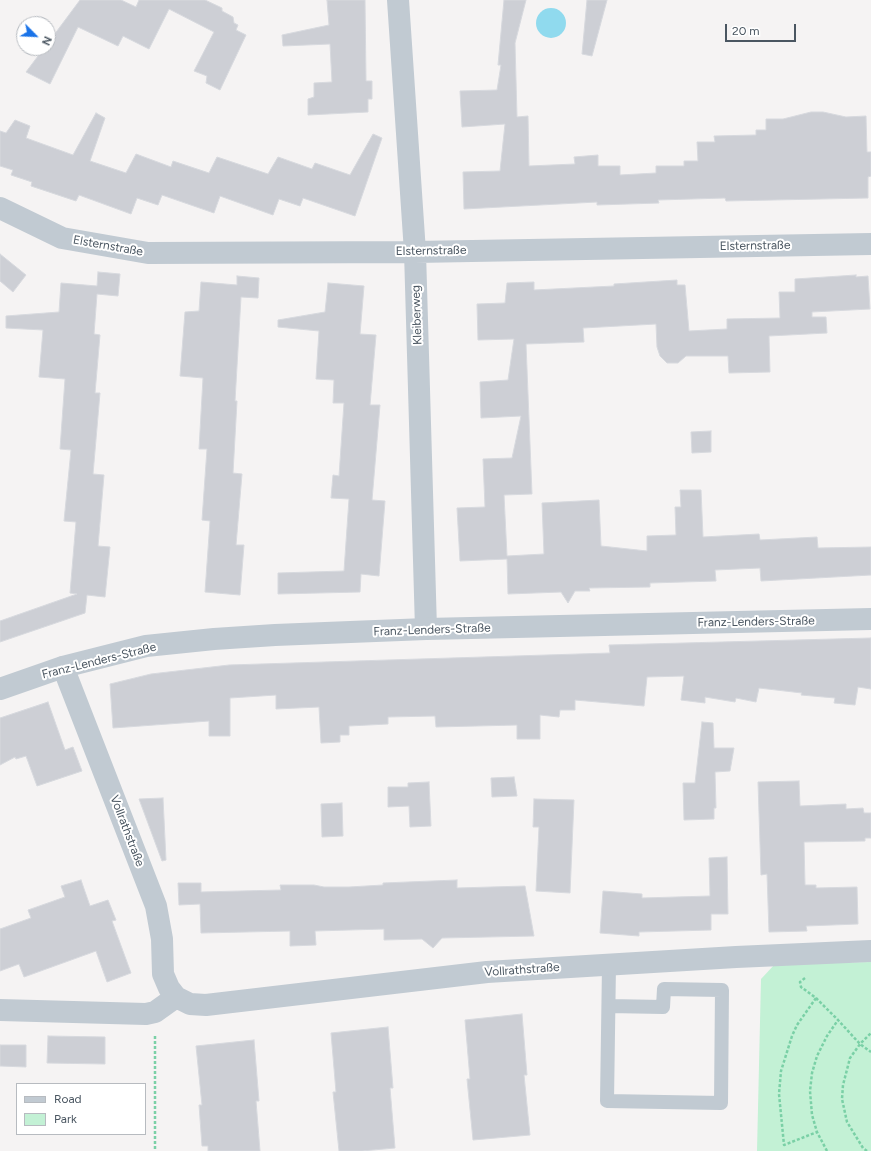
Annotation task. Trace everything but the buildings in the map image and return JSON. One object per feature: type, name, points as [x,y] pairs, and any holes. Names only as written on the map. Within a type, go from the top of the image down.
[{"type":"street","name":"Kleiberweg","points":[[398,0],[415,252],[426,630]]},
{"type":"street","name":"Elsternstraße","points":[[0,208],[62,238],[148,253],[415,252],[871,244]]},
{"type":"street","name":"Franz-Lenders-Straße","points":[[0,689],[63,667],[146,646],[214,639],[275,635],[426,630],[871,620]]},
{"type":"street","name":"Vollrathstraße","points":[[63,667],[156,906],[162,939],[163,974],[169,988],[176,997],[190,1004],[206,1005],[487,972],[736,957],[871,951]]},
{"type":"street","points":[[0,1010],[146,1014],[155,1012],[176,997]]},
{"type":"lane","points":[[609,965],[607,1101],[721,1103],[722,990],[664,989],[664,1007],[609,1006]]},
{"type":"path","points":[[801,987],[816,998],[860,1044],[871,1052]]},
{"type":"path","points":[[816,998],[797,1025],[792,1036],[781,1071],[779,1094],[784,1146],[817,1132]]},
{"type":"path","points":[[155,1012],[155,1151]]},
{"type":"path","points":[[827,1151],[817,1132],[812,1115],[810,1091],[812,1073],[820,1049],[838,1020]]},
{"type":"path","points":[[866,1151],[847,1122],[842,1099],[843,1084],[850,1058],[860,1044],[871,1033]]},
{"type":"green space","points":[[871,962],[871,1151],[757,1151],[761,979],[775,964]]},
{"type":"water","points":[[551,8],[557,9],[565,17],[565,29],[557,37],[551,38],[545,37],[537,29],[536,23],[537,17],[545,9]]}]
